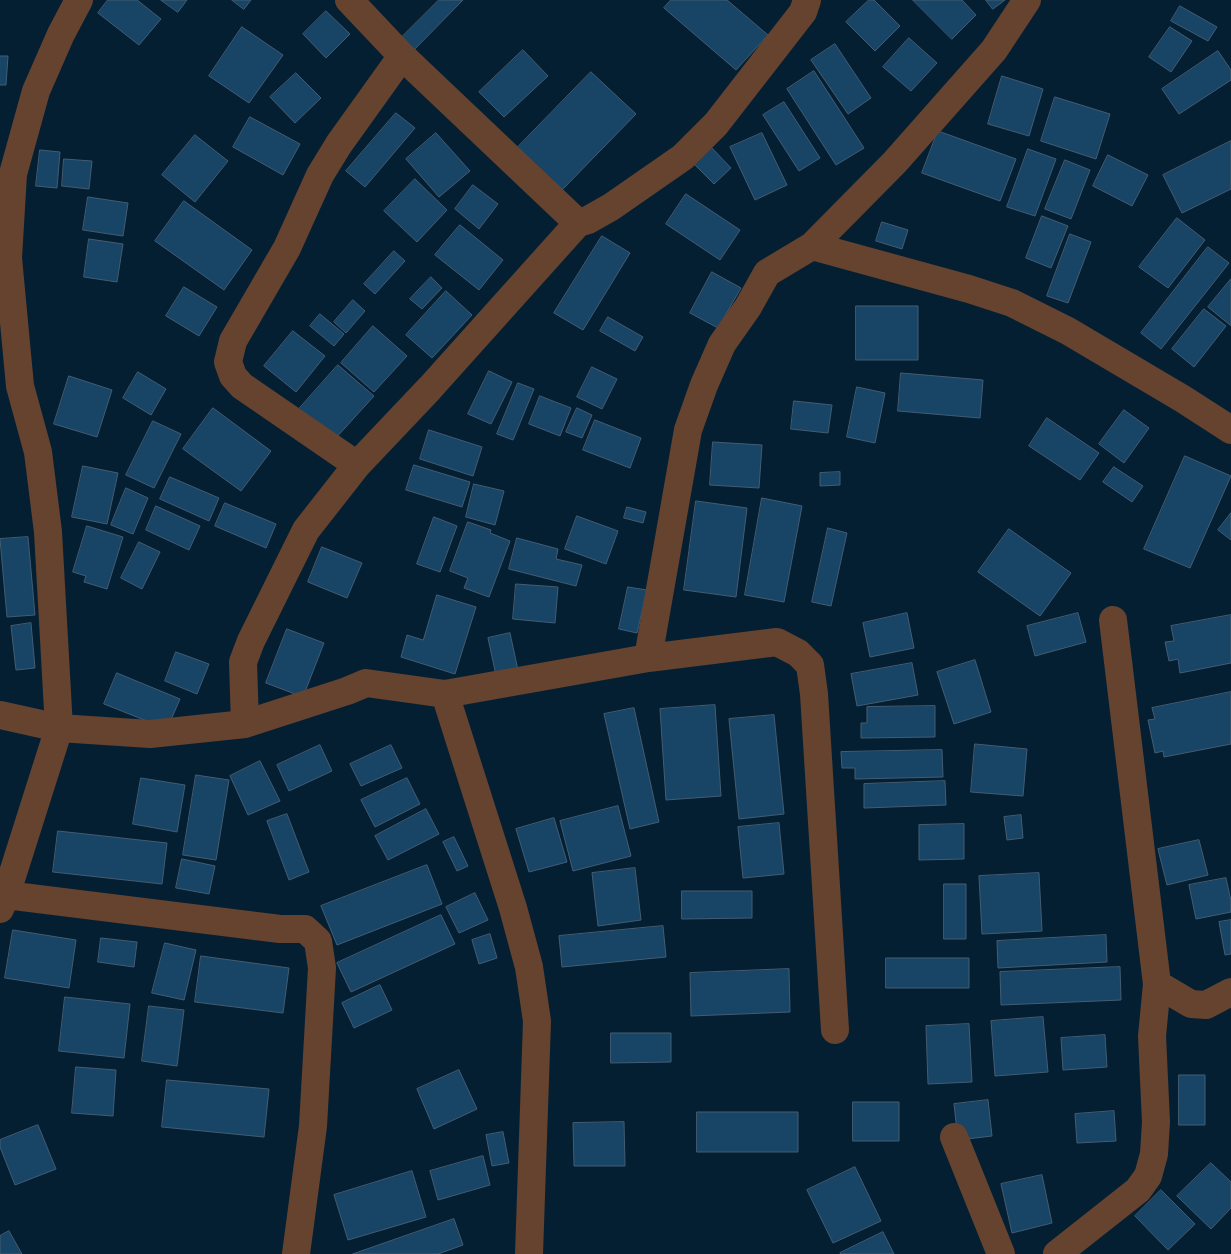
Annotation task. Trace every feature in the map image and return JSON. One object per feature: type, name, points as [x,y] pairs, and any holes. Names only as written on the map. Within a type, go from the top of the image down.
[{"type":"street","points":[[80,0],[61,34],[36,91],[13,174],[8,258],[20,386],[38,452],[48,532],[59,728],[3,902],[280,929],[306,929],[318,941],[322,968],[313,1126],[296,1254]]},
{"type":"street","points":[[349,0],[402,56],[578,223]]},
{"type":"street","points":[[648,658],[688,430],[704,385],[722,344],[748,307],[767,273],[812,246],[895,162],[994,50],[1027,0]]},
{"type":"street","points":[[244,724],[243,662],[250,641],[306,530],[357,465],[430,388],[578,223],[588,220],[611,206],[683,157],[716,124],[799,4]]},
{"type":"street","points":[[357,465],[242,386],[233,376],[228,362],[233,341],[287,248],[320,175],[339,144],[402,56]]},
{"type":"street","points":[[812,246],[1012,302],[1068,331],[1183,399],[1231,430]]},
{"type":"street","points":[[1057,1254],[1138,1190],[1148,1176],[1154,1154],[1156,1130],[1152,1036],[1158,984],[1113,620]]},
{"type":"street","points":[[0,715],[59,728],[150,734],[244,724],[347,691],[366,683],[445,694],[648,658],[778,642],[798,653],[810,665],[814,694],[835,1030]]},
{"type":"street","points":[[445,694],[513,908],[529,967],[537,1021],[529,1254]]},
{"type":"street","points":[[1158,984],[1191,1004],[1206,1005],[1231,992]]},
{"type":"street","points":[[954,1137],[1001,1254]]},
{"type":"building","points":[[108,0],[137,0],[161,19],[139,45],[98,13]]},
{"type":"building","points":[[161,0],[187,0],[178,12]]},
{"type":"building","points":[[232,0],[251,0],[244,9]]},
{"type":"building","points":[[439,0],[463,0],[408,56],[395,44]]},
{"type":"building","points":[[671,0],[727,0],[768,35],[736,70],[664,8]]},
{"type":"building","points":[[869,0],[874,0],[900,26],[875,51],[846,22]]},
{"type":"building","points":[[913,0],[962,0],[976,15],[952,39]]},
{"type":"building","points":[[986,0],[1005,0],[993,9]]},
{"type":"building","points":[[1180,6],[1217,27],[1208,41],[1171,21]]},
{"type":"building","points":[[326,11],[350,34],[326,58],[303,34]]},
{"type":"building","points":[[242,27],[283,55],[249,103],[209,76]]},
{"type":"building","points":[[1170,27],[1192,41],[1171,72],[1149,57]]},
{"type":"building","points":[[909,38],[937,63],[911,91],[883,67]]},
{"type":"building","points":[[835,44],[871,98],[848,114],[811,60]]},
{"type":"building","points":[[523,50],[548,76],[504,117],[479,92]]},
{"type":"building","points":[[1218,51],[1231,70],[1231,80],[1179,114],[1162,89]]},
{"type":"building","points":[[0,56],[8,56],[6,85],[0,85]]},
{"type":"building","points":[[814,71],[864,148],[836,165],[787,89]]},
{"type":"building","points":[[591,72],[636,114],[561,191],[517,148]]},
{"type":"building","points":[[296,73],[321,98],[295,123],[270,97]]},
{"type":"building","points":[[1002,76],[1043,89],[1029,136],[988,124]]},
{"type":"building","points":[[1055,97],[1110,114],[1096,159],[1041,141]]},
{"type":"building","points":[[784,102],[820,158],[799,171],[763,115]]},
{"type":"building","points":[[396,113],[415,128],[365,187],[346,171]]},
{"type":"building","points":[[250,117],[300,144],[283,175],[233,147]]},
{"type":"building","points":[[938,131],[1016,159],[1000,201],[922,173]]},
{"type":"building","points":[[436,133],[470,171],[439,197],[406,159]]},
{"type":"building","points":[[762,133],[787,185],[755,200],[730,147]]},
{"type":"building","points":[[195,135],[228,161],[195,202],[162,175]]},
{"type":"building","points":[[1231,141],[1231,189],[1182,213],[1163,175]]},
{"type":"building","points":[[709,145],[731,168],[714,184],[691,161]]},
{"type":"building","points":[[1028,149],[1056,159],[1035,216],[1007,207]]},
{"type":"building","points":[[40,150],[60,152],[57,188],[36,186]]},
{"type":"building","points":[[1108,155],[1148,175],[1132,206],[1093,186]]},
{"type":"building","points":[[64,159],[92,161],[89,189],[62,186]]},
{"type":"building","points":[[1065,160],[1090,170],[1071,219],[1045,209]]},
{"type":"building","points":[[415,179],[447,210],[417,242],[384,211]]},
{"type":"building","points":[[473,185],[498,204],[479,229],[455,209]]},
{"type":"building","points":[[686,194],[740,230],[720,260],[666,224]]},
{"type":"building","points":[[88,197],[128,203],[123,236],[83,230]]},
{"type":"building","points":[[184,201],[252,250],[224,290],[155,241]]},
{"type":"building","points":[[1042,216],[1068,226],[1051,268],[1026,258]]},
{"type":"building","points":[[1177,218],[1205,240],[1168,288],[1139,267]]},
{"type":"building","points":[[882,222],[908,230],[902,249],[876,241]]},
{"type":"building","points":[[460,225],[503,260],[479,290],[435,255]]},
{"type":"building","points":[[1070,234],[1091,242],[1068,303],[1047,296]]},
{"type":"building","points":[[602,236],[630,253],[583,330],[554,313]]},
{"type":"building","points":[[89,239],[123,244],[117,282],[84,277]]},
{"type":"building","points":[[1208,247],[1229,263],[1161,349],[1141,333]]},
{"type":"building","points":[[394,251],[405,261],[375,294],[364,284]]},
{"type":"building","points":[[712,272],[741,288],[718,328],[690,313]]},
{"type":"building","points":[[431,277],[442,288],[422,309],[410,299]]},
{"type":"building","points":[[1231,279],[1231,325],[1230,325],[1208,307]]},
{"type":"building","points":[[184,287],[217,307],[199,336],[166,316]]},
{"type":"building","points":[[446,291],[472,315],[432,358],[406,335]]},
{"type":"building","points":[[353,300],[365,311],[346,333],[334,322]]},
{"type":"building","points":[[856,306],[918,306],[918,360],[856,360]]},
{"type":"building","points":[[1204,309],[1226,326],[1194,367],[1172,349]]},
{"type":"building","points":[[320,314],[344,334],[334,346],[310,326]]},
{"type":"building","points":[[608,317],[643,337],[635,351],[600,331]]},
{"type":"building","points":[[373,326],[407,356],[374,392],[341,363]]},
{"type":"building","points":[[293,331],[325,356],[296,392],[264,366]]},
{"type":"building","points":[[338,365],[374,396],[334,440],[299,409]]},
{"type":"building","points":[[592,367],[617,379],[602,409],[577,397]]},
{"type":"building","points":[[489,371],[512,382],[491,424],[468,414]]},
{"type":"building","points":[[138,372],[166,389],[151,415],[123,398]]},
{"type":"building","points":[[901,373],[983,380],[980,418],[898,411]]},
{"type":"building","points":[[69,376],[112,390],[97,437],[54,424]]},
{"type":"building","points":[[518,383],[534,389],[513,440],[497,434]]},
{"type":"building","points":[[857,387],[885,393],[875,443],[847,437]]},
{"type":"building","points":[[540,396],[571,408],[560,436],[529,424]]},
{"type":"building","points":[[794,401],[832,405],[828,433],[791,429]]},
{"type":"building","points":[[213,408],[271,451],[241,491],[183,449]]},
{"type":"building","points":[[577,408],[592,415],[582,438],[566,432]]},
{"type":"building","points":[[1124,410],[1149,428],[1124,463],[1099,444]]},
{"type":"building","points":[[1047,418],[1099,453],[1080,480],[1029,446]]},
{"type":"building","points":[[595,420],[641,438],[630,468],[583,450]]},
{"type":"building","points":[[153,421],[181,434],[154,488],[126,475]]},
{"type":"building","points":[[429,430],[482,447],[473,476],[420,459]]},
{"type":"building","points":[[713,442],[762,445],[759,488],[710,485]]},
{"type":"building","points":[[1185,456],[1231,476],[1190,568],[1144,549]]},
{"type":"building","points":[[414,465],[470,482],[462,507],[406,490]]},
{"type":"building","points":[[83,466],[118,473],[107,524],[72,517]]},
{"type":"building","points":[[1114,467],[1143,486],[1132,502],[1103,482]]},
{"type":"building","points":[[840,472],[840,485],[820,486],[820,473]]},
{"type":"building","points":[[170,477],[219,498],[209,521],[160,499]]},
{"type":"building","points":[[474,484],[504,491],[495,525],[466,517]]},
{"type":"building","points":[[126,488],[148,498],[133,534],[111,525]]},
{"type":"building","points":[[762,498],[802,506],[784,602],[745,595]]},
{"type":"building","points":[[696,501],[747,508],[736,597],[684,590]]},
{"type":"building","points":[[225,503],[276,524],[266,548],[215,526]]},
{"type":"building","points":[[156,506],[200,526],[189,550],[146,530]]},
{"type":"building","points":[[627,507],[646,512],[643,523],[624,518]]},
{"type":"building","points":[[1231,513],[1231,540],[1218,530]]},
{"type":"building","points":[[577,516],[618,531],[606,564],[565,549]]},
{"type":"building","points":[[434,517],[457,526],[440,572],[417,564]]},
{"type":"building","points":[[468,522],[491,530],[490,533],[510,541],[489,597],[464,588],[468,578],[450,571]]},
{"type":"building","points":[[87,526],[123,537],[107,589],[84,582],[86,576],[73,572]]},
{"type":"building","points":[[828,528],[847,533],[831,606],[812,602]]},
{"type":"building","points":[[1009,529],[1071,573],[1040,616],[978,572]]},
{"type":"building","points":[[28,537],[35,615],[7,617],[0,539]]},
{"type":"building","points":[[517,538],[558,549],[556,559],[582,565],[576,586],[509,569]]},
{"type":"building","points":[[139,542],[160,552],[142,589],[121,578]]},
{"type":"building","points":[[322,547],[362,563],[347,598],[308,582]]},
{"type":"building","points":[[516,584],[558,587],[555,623],[513,619]]},
{"type":"building","points":[[628,587],[647,590],[637,633],[619,629]]},
{"type":"building","points":[[437,595],[476,607],[455,674],[401,657],[407,635],[423,640]]},
{"type":"building","points":[[907,613],[914,648],[870,657],[863,623]]},
{"type":"building","points":[[1078,613],[1086,642],[1035,656],[1027,626]]},
{"type":"building","points":[[1231,615],[1231,663],[1180,673],[1178,659],[1169,661],[1165,642],[1174,641],[1171,626]]},
{"type":"building","points":[[31,623],[35,668],[16,670],[11,626]]},
{"type":"building","points":[[287,629],[324,643],[303,697],[266,683]]},
{"type":"building","points":[[510,633],[519,675],[497,680],[488,638]]},
{"type":"building","points":[[176,652],[209,664],[197,694],[165,681]]},
{"type":"building","points":[[975,660],[991,712],[954,724],[937,672]]},
{"type":"building","points":[[912,663],[918,695],[857,706],[851,674]]},
{"type":"building","points":[[117,673],[180,699],[167,729],[104,704]]},
{"type":"building","points":[[1231,692],[1231,744],[1164,757],[1163,751],[1155,753],[1148,720],[1155,719],[1152,708]]},
{"type":"building","points":[[715,705],[721,796],[666,800],[660,709]]},
{"type":"building","points":[[935,706],[935,737],[861,738],[861,723],[867,723],[867,707]]},
{"type":"building","points":[[634,708],[659,822],[630,829],[604,714]]},
{"type":"building","points":[[774,715],[784,814],[739,819],[729,719]]},
{"type":"building","points":[[975,744],[1027,749],[1023,796],[971,792]]},
{"type":"building","points":[[320,745],[332,771],[289,791],[277,765]]},
{"type":"building","points":[[391,745],[402,768],[361,786],[350,764]]},
{"type":"building","points":[[942,750],[943,777],[855,779],[855,768],[842,768],[841,752]]},
{"type":"building","points":[[260,761],[280,801],[248,815],[230,776]]},
{"type":"building","points":[[196,775],[229,780],[216,860],[183,855]]},
{"type":"building","points":[[141,778],[185,785],[177,832],[133,824]]},
{"type":"building","points":[[407,778],[420,804],[375,827],[361,800]]},
{"type":"building","points":[[945,781],[946,805],[864,808],[864,784]]},
{"type":"building","points":[[618,806],[631,856],[573,871],[560,821]]},
{"type":"building","points":[[426,809],[439,834],[388,860],[375,836]]},
{"type":"building","points":[[287,814],[309,872],[289,880],[267,821]]},
{"type":"building","points":[[1021,815],[1023,838],[1007,840],[1004,817]]},
{"type":"building","points":[[554,818],[567,862],[529,872],[516,829]]},
{"type":"building","points":[[779,823],[784,874],[743,878],[738,827]]},
{"type":"building","points":[[964,824],[964,859],[919,860],[919,825]]},
{"type":"building","points":[[58,831],[167,843],[162,884],[53,872]]},
{"type":"building","points":[[454,837],[468,866],[457,871],[443,842]]},
{"type":"building","points":[[1199,840],[1208,875],[1167,885],[1158,849]]},
{"type":"building","points":[[182,859],[215,866],[209,894],[176,888]]},
{"type":"building","points":[[427,865],[442,904],[337,945],[321,906]]},
{"type":"building","points":[[635,868],[641,920],[598,926],[592,873]]},
{"type":"building","points":[[1039,873],[1042,931],[982,934],[979,876]]},
{"type":"building","points":[[1226,878],[1231,901],[1231,912],[1196,919],[1189,885]]},
{"type":"building","points":[[944,884],[966,884],[966,939],[944,939]]},
{"type":"building","points":[[682,891],[752,891],[752,918],[682,919]]},
{"type":"building","points":[[475,893],[488,920],[459,933],[446,907]]},
{"type":"building","points":[[441,915],[455,944],[351,992],[337,963]]},
{"type":"building","points":[[1231,920],[1231,954],[1225,955],[1219,922]]},
{"type":"building","points":[[663,926],[666,957],[562,967],[559,936]]},
{"type":"building","points":[[13,930],[76,940],[69,988],[5,978]]},
{"type":"building","points":[[490,934],[497,958],[479,964],[472,940]]},
{"type":"building","points":[[1106,935],[1107,962],[998,968],[997,941]]},
{"type":"building","points":[[101,938],[137,942],[134,967],[98,962]]},
{"type":"building","points":[[165,943],[196,950],[184,1000],[152,993]]},
{"type":"building","points":[[201,956],[289,968],[283,1013],[195,1002]]},
{"type":"building","points":[[886,958],[969,958],[969,988],[886,988]]},
{"type":"building","points":[[1120,967],[1121,1000],[1001,1005],[1000,972]]},
{"type":"building","points":[[789,969],[790,1012],[691,1016],[690,973]]},
{"type":"building","points":[[380,985],[392,1010],[354,1028],[342,1003]]},
{"type":"building","points":[[65,997],[130,1004],[124,1058],[59,1051]]},
{"type":"building","points":[[149,1006],[184,1010],[177,1066],[142,1061]]},
{"type":"building","points":[[1043,1017],[1048,1072],[995,1076],[991,1021]]},
{"type":"building","points":[[969,1024],[972,1082],[928,1084],[926,1026]]},
{"type":"building","points":[[611,1033],[671,1033],[671,1062],[611,1063]]},
{"type":"building","points":[[1105,1035],[1107,1067],[1063,1070],[1061,1038]]},
{"type":"building","points":[[76,1067],[116,1070],[113,1116],[72,1113]]},
{"type":"building","points":[[459,1070],[477,1109],[434,1129],[417,1089]]},
{"type":"building","points":[[1179,1075],[1205,1075],[1205,1125],[1179,1125]]},
{"type":"building","points":[[167,1080],[269,1089],[264,1137],[162,1127]]},
{"type":"building","points":[[988,1100],[992,1136],[958,1140],[954,1104]]},
{"type":"building","points":[[853,1102],[899,1102],[899,1141],[853,1141]]},
{"type":"building","points":[[1114,1111],[1116,1141],[1077,1143],[1075,1114]]},
{"type":"building","points":[[697,1112],[798,1112],[798,1152],[697,1152]]},
{"type":"building","points":[[624,1122],[625,1166],[574,1166],[573,1123]]},
{"type":"building","points":[[38,1125],[56,1169],[15,1185],[0,1147],[0,1140]]},
{"type":"building","points":[[503,1132],[509,1163],[492,1166],[486,1135]]},
{"type":"building","points":[[483,1156],[490,1185],[438,1200],[430,1171]]},
{"type":"building","points":[[1211,1163],[1231,1182],[1231,1208],[1211,1229],[1177,1196]]},
{"type":"building","points":[[855,1167],[881,1221],[833,1243],[807,1190]]},
{"type":"building","points":[[412,1171],[426,1217],[348,1240],[334,1195]]},
{"type":"building","points":[[1042,1175],[1052,1223],[1012,1233],[1001,1184]]},
{"type":"building","points":[[1161,1190],[1195,1224],[1168,1250],[1135,1216]]},
{"type":"building","points":[[454,1219],[463,1245],[438,1254],[353,1254]]},
{"type":"building","points":[[9,1231],[22,1254],[0,1254],[0,1236]]},
{"type":"building","points":[[883,1232],[894,1254],[840,1253]]}]
